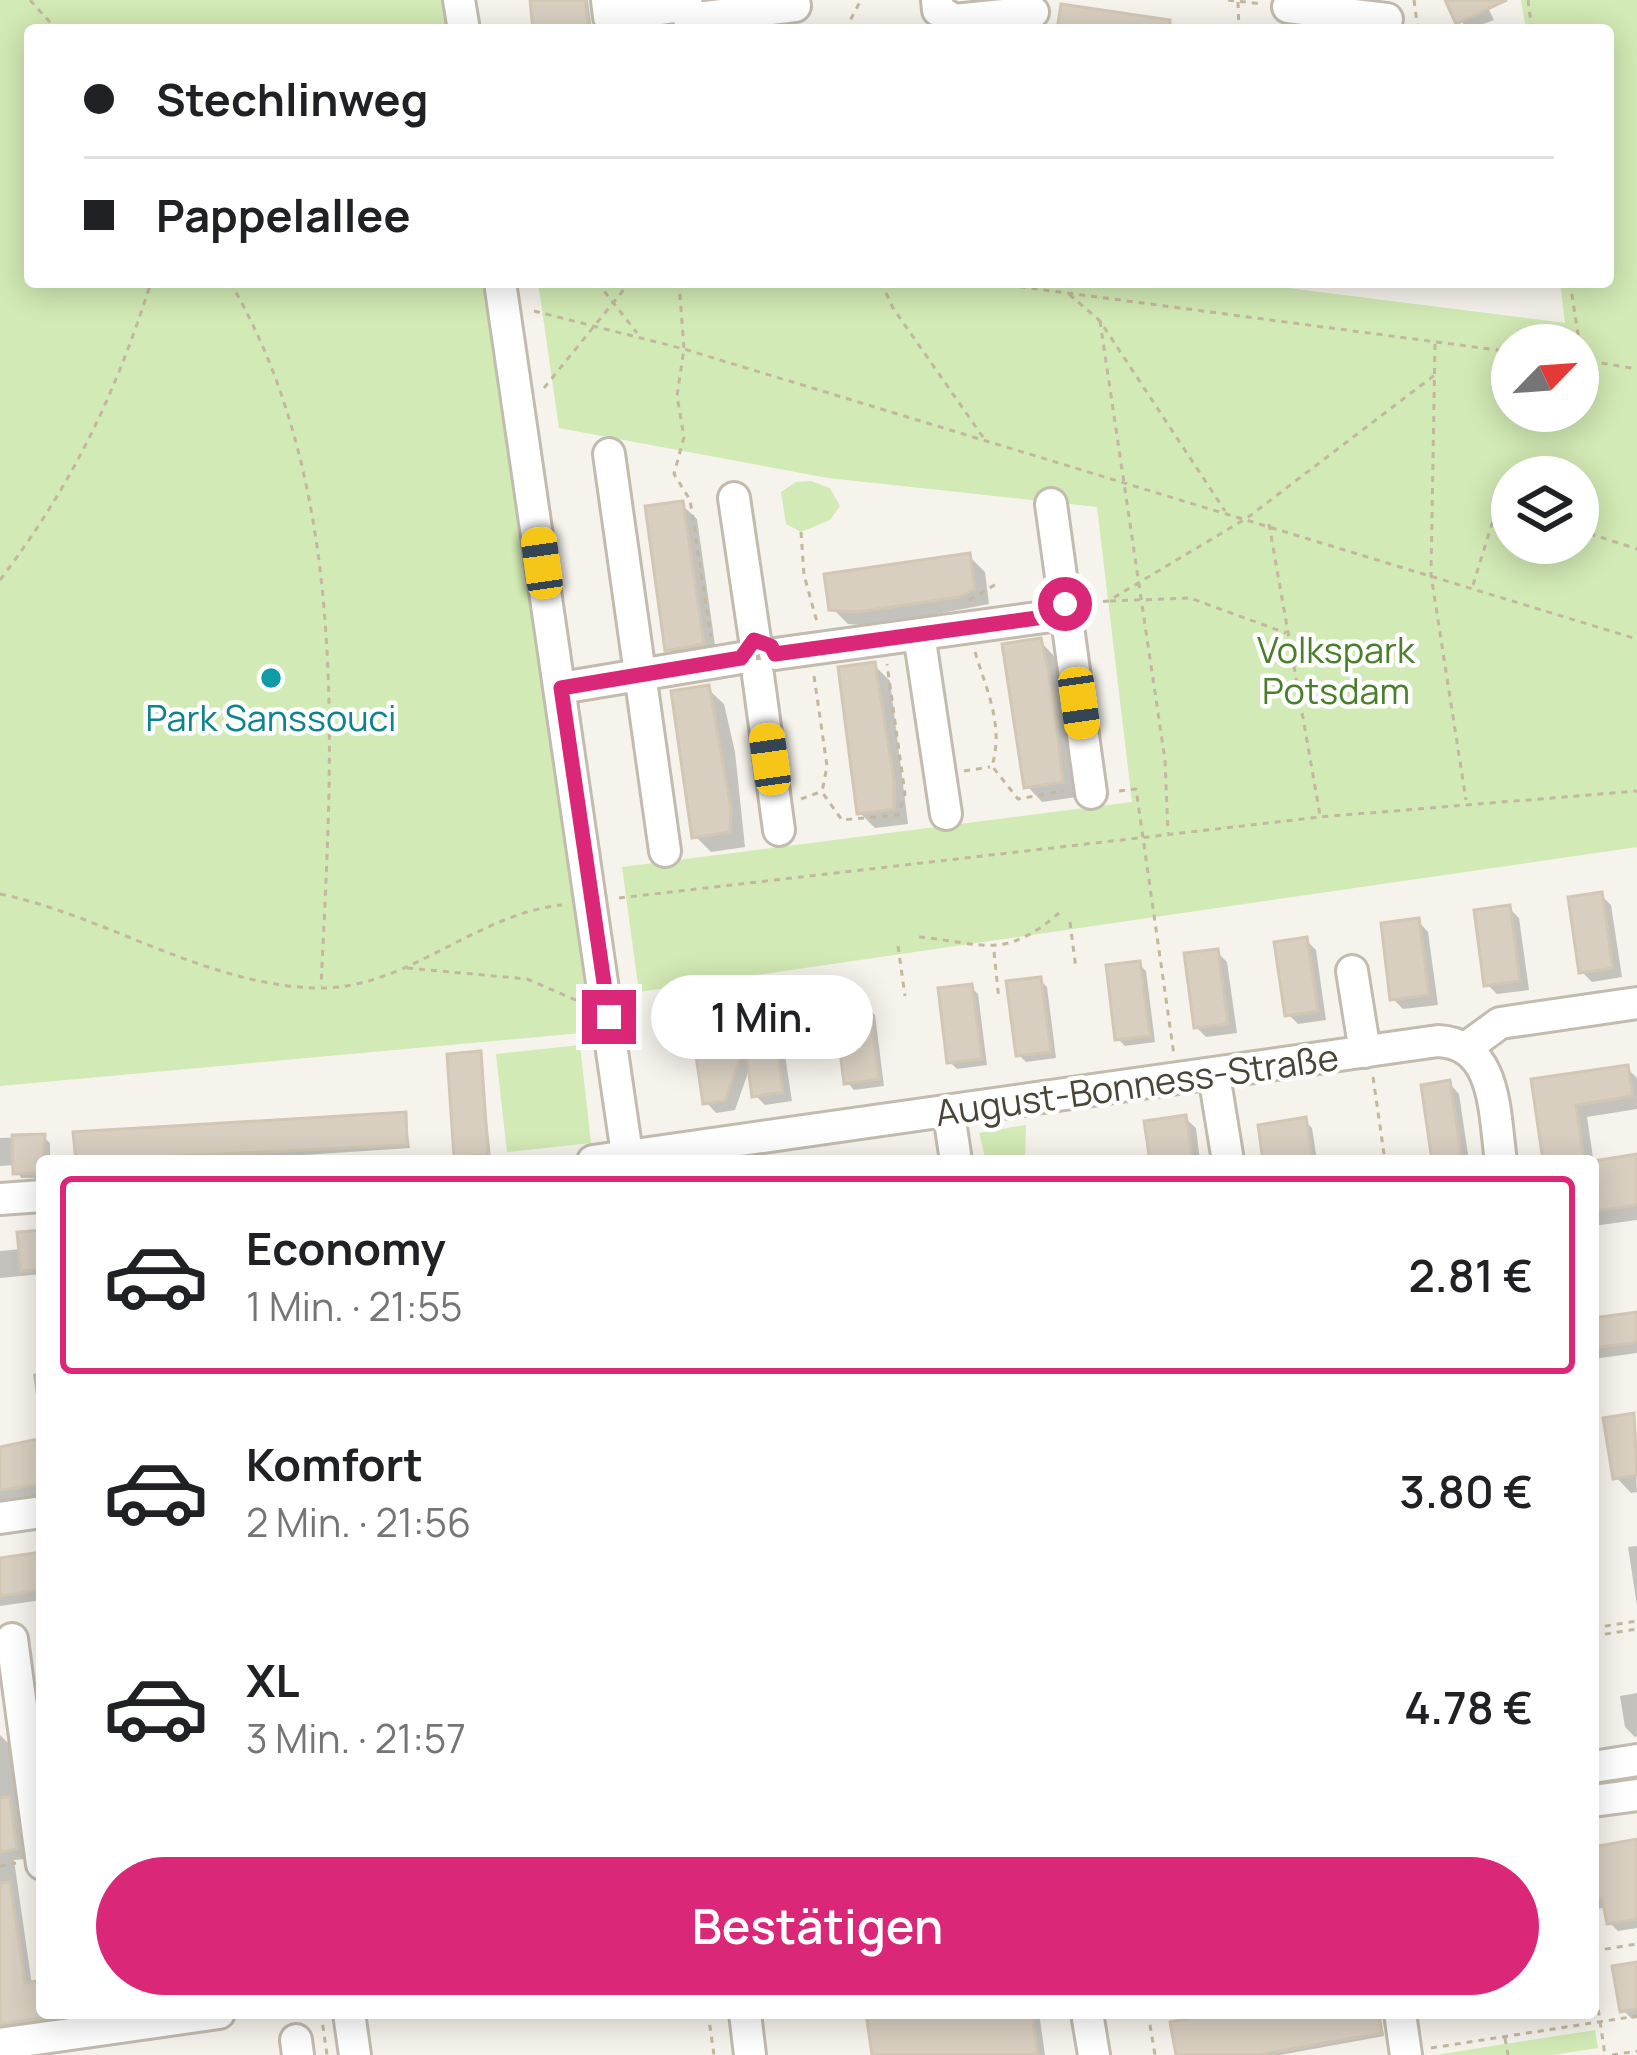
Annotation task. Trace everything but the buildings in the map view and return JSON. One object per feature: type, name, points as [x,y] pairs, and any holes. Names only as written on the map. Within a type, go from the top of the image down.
[{"type":"street","points":[[607,0],[609,16],[795,6],[794,0]]},
{"type":"street","points":[[937,0],[938,10],[954,20],[1034,14]]},
{"type":"street","points":[[1288,8],[1387,16]]},
{"type":"street","points":[[501,288],[627,1155]]},
{"type":"street","points":[[609,454],[665,851]]},
{"type":"street","points":[[734,498],[749,658],[779,830]]},
{"type":"street","points":[[1051,503],[1066,609],[1081,791]]},
{"type":"street","points":[[561,688],[749,658],[812,636],[882,639],[919,634],[968,614],[1066,609]]},
{"type":"street","points":[[919,634],[946,814]]},
{"type":"street","points":[[1352,971],[1367,1052]]},
{"type":"street","points":[[1500,1155],[1488,1078],[1467,1048],[1500,1023],[1637,1003]]},
{"type":"street","name":"August-Bonness-Straße","points":[[663,1155],[1438,1041],[1467,1048]]},
{"type":"street","points":[[1214,1075],[1227,1155]]},
{"type":"street","points":[[949,1114],[955,1155]]},
{"type":"street","points":[[0,1199],[36,1196]]},
{"type":"street","points":[[0,1518],[36,1513]]},
{"type":"street","points":[[12,1639],[35,1758]]},
{"type":"street","points":[[1599,1767],[1637,1760]]},
{"type":"street","points":[[1599,1796],[1637,1795]]},
{"type":"street","points":[[0,2044],[177,2019]]},
{"type":"street","points":[[351,2019],[355,2055]]},
{"type":"street","points":[[746,2019],[750,2055]]},
{"type":"street","points":[[1088,2019],[1094,2055]]},
{"type":"street","points":[[1401,2019],[1406,2054]]},
{"type":"path","points":[[30,0],[52,24]]},
{"type":"path","points":[[1228,0],[1288,8]]},
{"type":"path","points":[[0,580],[45,521],[101,424],[149,288]]},
{"type":"path","points":[[234,288],[256,326],[303,461],[323,619],[329,742],[320,988]]},
{"type":"path","points":[[602,288],[637,336]]},
{"type":"path","points":[[521,416],[624,288]]},
{"type":"path","points":[[679,288],[684,349],[677,396],[684,437],[674,473],[690,500],[749,658]]},
{"type":"path","points":[[884,288],[892,308],[986,442]]},
{"type":"path","points":[[1021,288],[1491,350]]},
{"type":"path","points":[[1069,288],[1070,296],[1100,321],[1226,513]]},
{"type":"path","points":[[1571,288],[1575,324]]},
{"type":"path","points":[[534,311],[684,349],[1637,639]]},
{"type":"path","points":[[1100,321],[1165,760],[1168,835]]},
{"type":"path","points":[[1435,344],[1431,575],[1467,802]]},
{"type":"path","points":[[1599,362],[1637,369]]},
{"type":"path","points":[[1108,602],[1247,518],[1436,374]]},
{"type":"path","points":[[1269,524],[1320,817]]},
{"type":"path","points":[[1473,587],[1491,527]]},
{"type":"path","points":[[801,532],[827,766],[822,792],[842,820],[898,814],[904,794],[882,639]]},
{"type":"path","points":[[1599,537],[1637,549]]},
{"type":"path","points":[[998,583],[968,614],[994,706],[992,766],[1018,799],[1136,789],[1178,1080]]},
{"type":"path","points":[[1066,609],[1190,598],[1289,633]]},
{"type":"path","points":[[812,636],[836,619]]},
{"type":"path","points":[[0,894],[242,975],[320,988],[405,968],[524,911],[1320,817],[1637,791]]},
{"type":"path","points":[[919,937],[993,950],[1033,935],[1059,913]]},
{"type":"path","points":[[1070,922],[1076,969]]},
{"type":"path","points":[[898,946],[905,996]]},
{"type":"path","points":[[993,950],[1000,1000]]},
{"type":"path","points":[[405,968],[527,979],[609,1017]]},
{"type":"path","points":[[1367,1052],[1384,1155]]},
{"type":"path","points":[[1599,1627],[1637,1621]]},
{"type":"path","points":[[1599,1635],[1637,1629]]},
{"type":"path","points":[[1599,1950],[1637,1944]]},
{"type":"path","points":[[1599,2015],[1605,2055]]},
{"type":"path","points":[[1406,2054],[1637,2016]]},
{"type":"path","points":[[322,2019],[327,2055]]},
{"type":"path","points":[[709,2019],[714,2055]]},
{"type":"path","points":[[1149,2019],[1155,2055]]},
{"type":"path","points":[[1505,2037],[1508,2055]]},
{"type":"path","points":[[1612,2055],[1637,2051]]},
{"type":"green space","name":"Park Sanssouci","points":[[0,0],[445,0],[448,24],[24,24],[24,288],[486,288],[525,562],[542,563],[592,1032],[0,1086]]},
{"type":"green space","name":"Volkspark Potsdam","points":[[1521,0],[1637,0],[1637,847],[639,992],[622,867],[1132,802],[1097,507],[828,478],[559,428],[539,288],[1288,288],[1565,323],[1561,288],[1614,288],[1614,24],[1525,24]]},
{"type":"green space","points":[[796,482],[830,488],[840,506],[830,520],[801,532],[786,524],[781,492]]},
{"type":"green space","points":[[580,1045],[591,1143],[507,1152],[496,1054]]},
{"type":"green space","points":[[1026,1125],[1025,1155],[984,1155],[979,1133]]},
{"type":"green space","points":[[1595,2030],[1598,2048],[1553,2055],[1435,2055]]},
{"type":"place","name":"Park Sanssouci","points":[[271,678]]},
{"type":"route","points":[[609,1017],[561,688],[741,658],[742,650],[754,640],[771,646],[775,654],[1066,614],[1065,604]]}]
